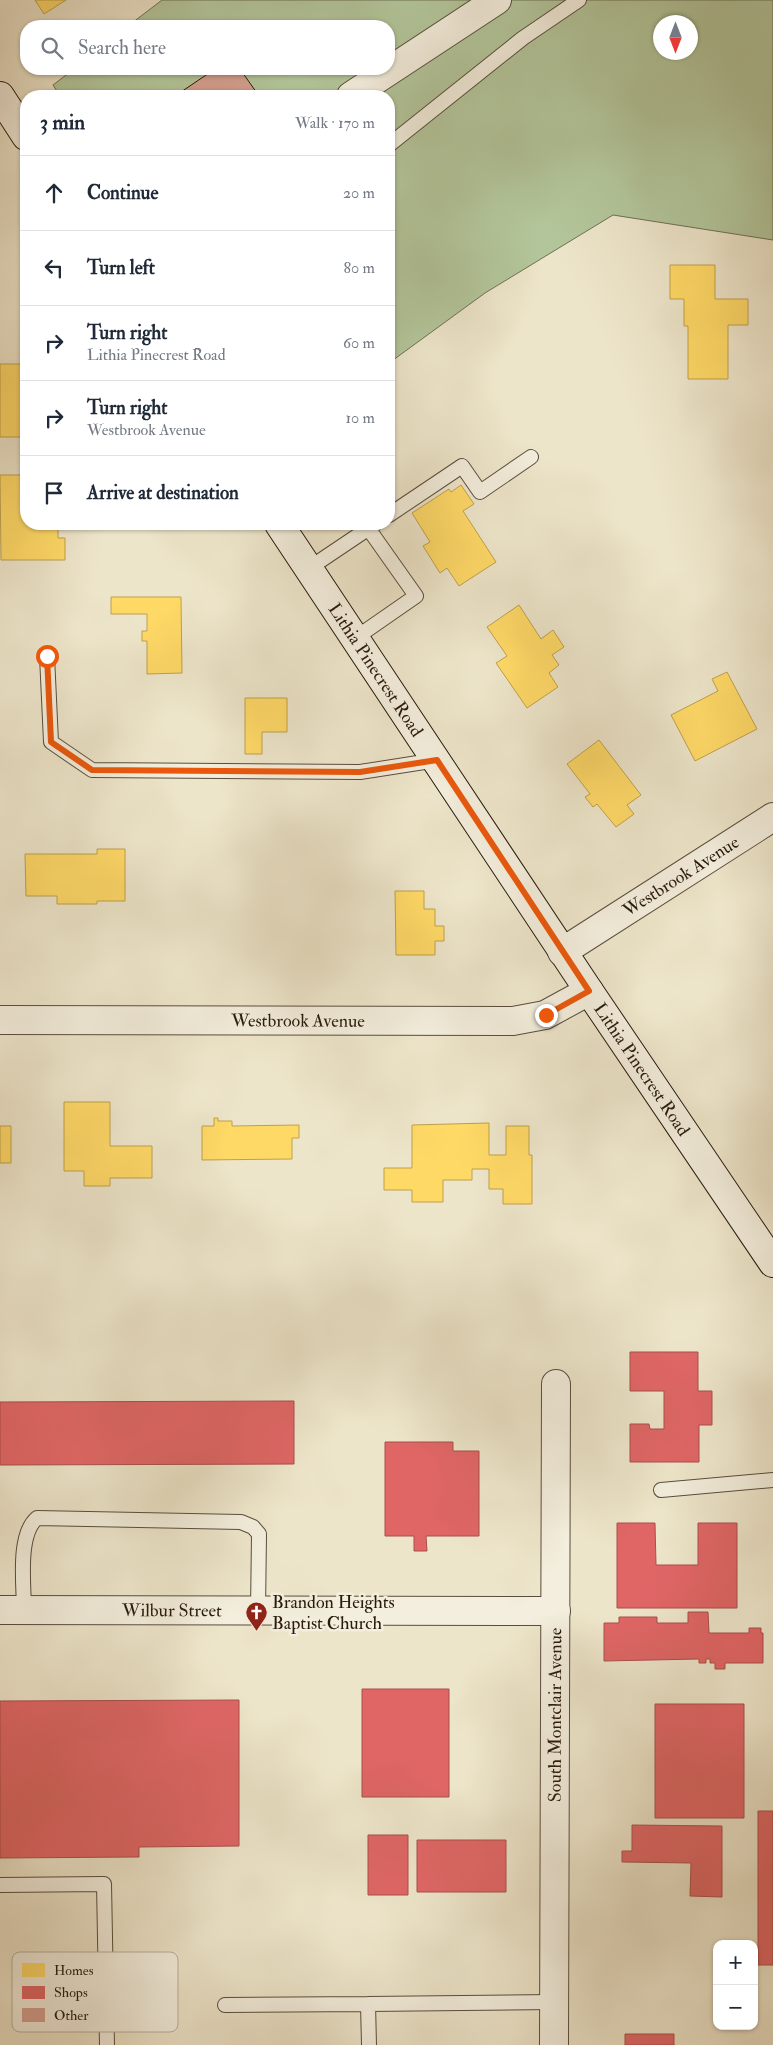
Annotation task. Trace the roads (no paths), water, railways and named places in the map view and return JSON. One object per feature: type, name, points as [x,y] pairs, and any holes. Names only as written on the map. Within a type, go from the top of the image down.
[{"type":"street","points":[[395,67],[497,0]]},
{"type":"street","points":[[360,90],[383,75]]},
{"type":"street","points":[[0,96],[20,127]]},
{"type":"street","name":"Lithia Pinecrest Road","points":[[284,530],[562,952],[773,1263]]},
{"type":"street","name":"Westbrook Avenue","points":[[562,952],[773,816]]},
{"type":"street","name":"Westbrook Avenue","points":[[0,1020],[513,1021],[546,1015],[589,991]]},
{"type":"street","name":"South Montclair Avenue","points":[[554,2045],[556,1384]]},
{"type":"street","name":"Wilbur Street","points":[[12,1610],[556,1611]]},
{"type":"lane","points":[[395,140],[523,38],[579,0]]},
{"type":"lane","points":[[395,511],[462,466],[480,492],[531,457]]},
{"type":"lane","points":[[308,569],[366,530]]},
{"type":"lane","points":[[354,638],[416,596],[375,530]]},
{"type":"lane","points":[[47,656],[51,742],[92,770],[360,772],[437,760]]},
{"type":"lane","points":[[661,1490],[773,1480]]},
{"type":"lane","points":[[12,1610],[27,1532],[30,1524],[36,1518],[143,1518],[241,1522],[253,1527],[259,1534],[258,1611]]},
{"type":"lane","points":[[0,1884],[104,1884],[105,1952]]},
{"type":"lane","points":[[224,2004],[554,2002]]},
{"type":"lane","points":[[368,2004],[369,2045]]},
{"type":"lane","points":[[107,2032],[107,2045]]},
{"type":"place","name":"Brandon Heights Baptist Church","points":[[256,1631]]}]
